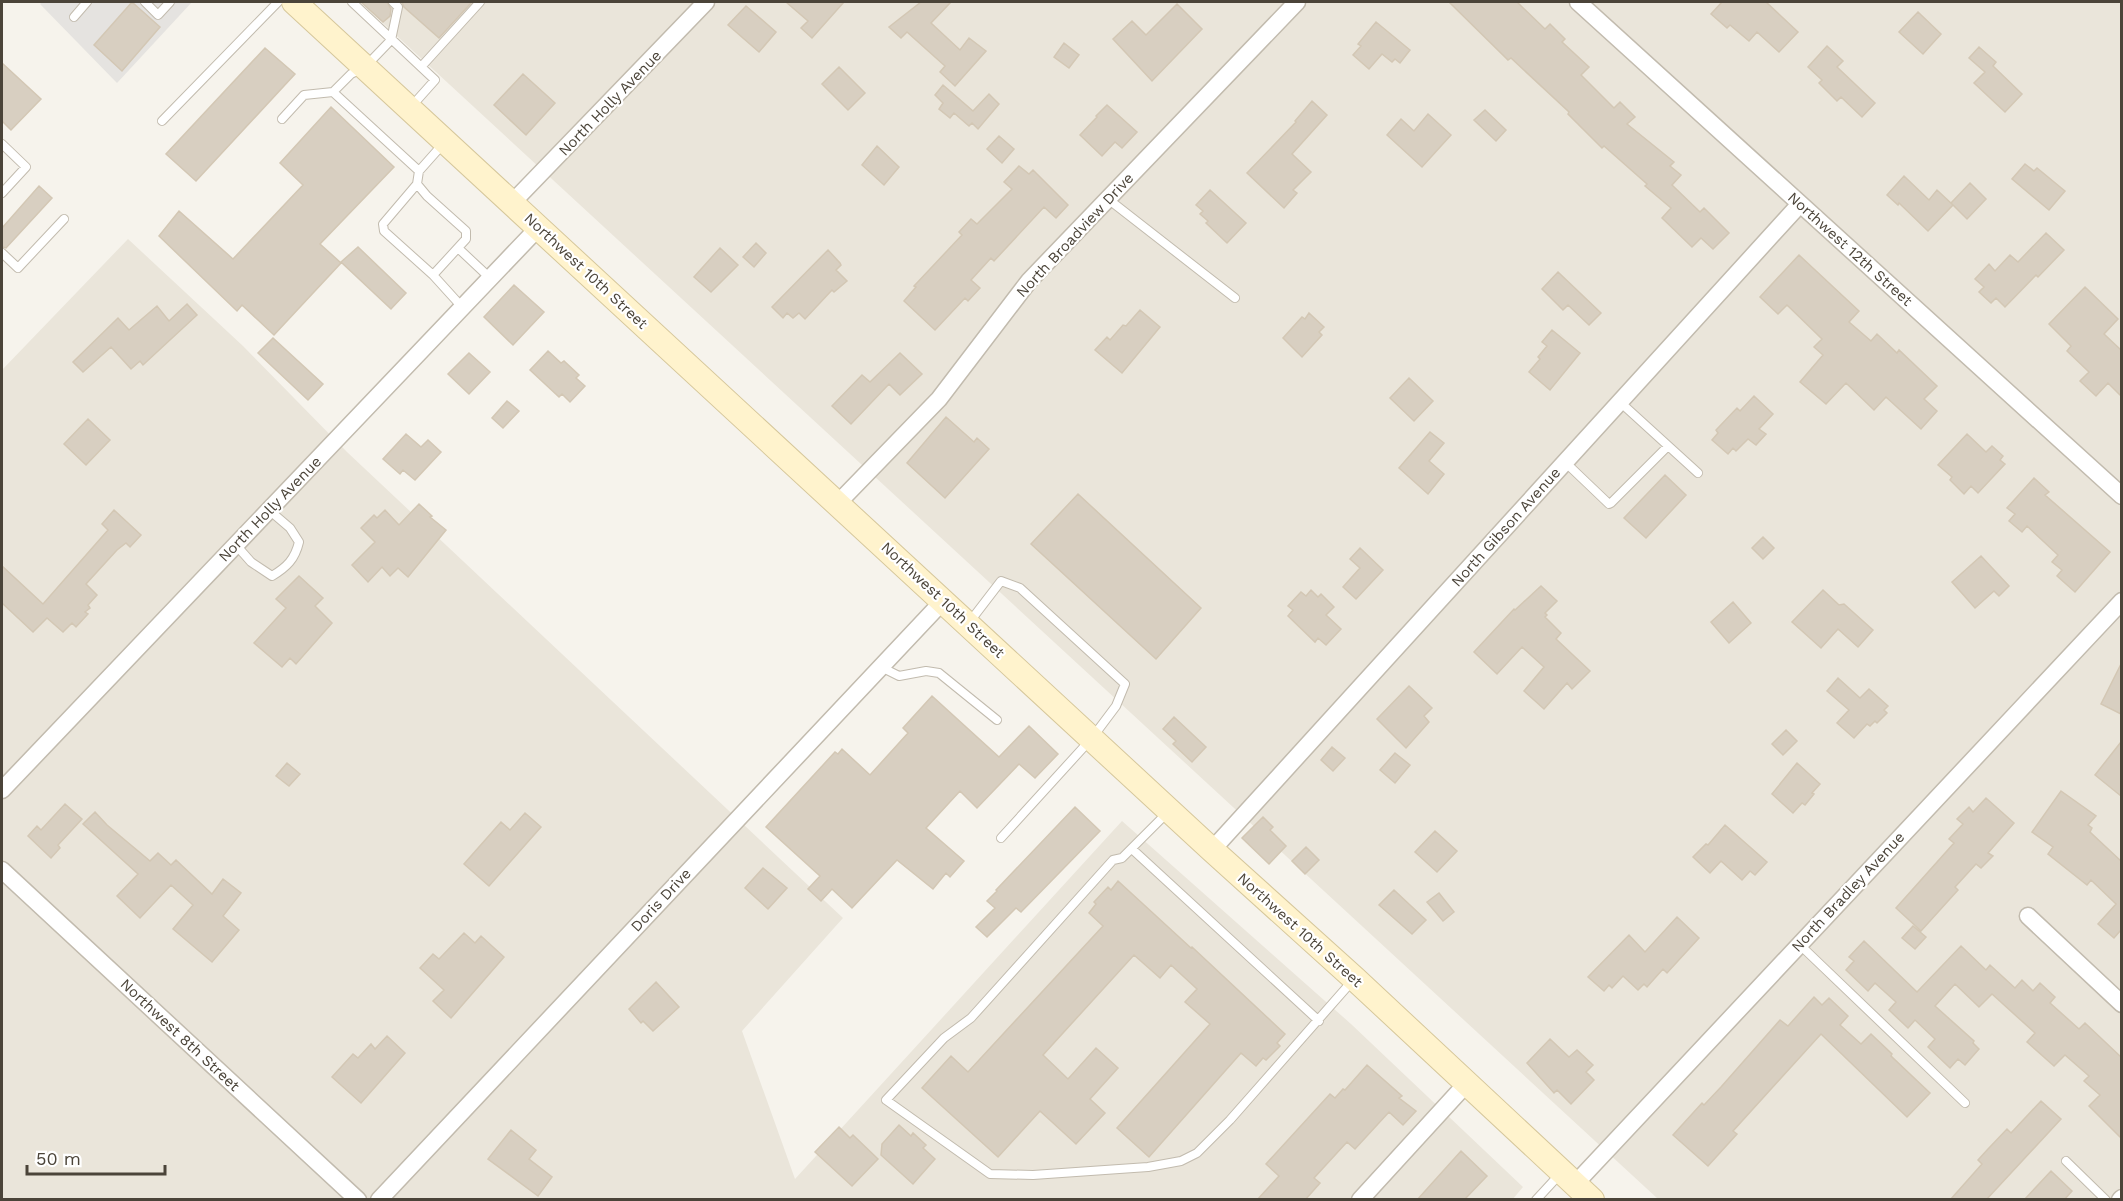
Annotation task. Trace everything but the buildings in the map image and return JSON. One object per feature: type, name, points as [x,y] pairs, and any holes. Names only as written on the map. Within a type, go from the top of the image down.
[{"type":"main road","name":"Northwest 10th Street","points":[[304,7],[538,228],[1576,1185]]},
{"type":"street","name":"North Holly Avenue","points":[[512,203],[706,2]]},
{"type":"street","name":"North Broadview Drive","points":[[838,503],[939,399],[1029,281],[1298,2]]},
{"type":"street","name":"Northwest 12th Street","points":[[1578,2],[2121,496]]},
{"type":"street","name":"North Gibson Avenue","points":[[1212,850],[1800,204]]},
{"type":"street","name":"North Holly Avenue","points":[[2,790],[538,228]]},
{"type":"street","name":"Doris Drive","points":[[379,1200],[943,601]]},
{"type":"street","name":"North Bradley Avenue","points":[[1576,1185],[2121,602]]},
{"type":"street","name":"Northwest 8th Street","points":[[2,870],[358,1200]]},
{"type":"street","points":[[2028,916],[2121,1004]]},
{"type":"street","points":[[1360,1200],[1467,1083]]},
{"type":"lane","points":[[74,16],[87,2]]},
{"type":"lane","points":[[145,2],[158,15],[170,2]]},
{"type":"lane","points":[[162,121],[278,2]]},
{"type":"lane","points":[[352,2],[435,80],[410,109]]},
{"type":"lane","points":[[282,119],[304,95],[333,92],[351,74],[365,67],[392,40],[398,7],[393,2]]},
{"type":"lane","points":[[421,67],[480,2]]},
{"type":"lane","points":[[333,92],[419,171]]},
{"type":"lane","points":[[445,141],[419,171],[417,183],[383,224],[384,231],[433,275],[462,307]]},
{"type":"lane","points":[[2,144],[26,167],[2,193]]},
{"type":"lane","points":[[417,183],[427,196],[466,231],[466,238],[433,275]]},
{"type":"lane","points":[[1108,199],[1235,298]]},
{"type":"lane","points":[[2,253],[18,268],[64,219]]},
{"type":"lane","points":[[458,248],[490,278]]},
{"type":"lane","points":[[1620,402],[1698,473]]},
{"type":"lane","points":[[1564,462],[1609,504],[1668,446]]},
{"type":"lane","points":[[236,545],[251,561],[272,576],[286,567],[296,554],[299,542],[290,528],[268,510]]},
{"type":"lane","points":[[968,624],[1001,581],[1020,588],[1125,684],[1116,706],[1092,738],[1001,838]]},
{"type":"lane","points":[[881,667],[899,676],[926,670],[939,673],[997,720]]},
{"type":"lane","points":[[1170,810],[1122,858],[1113,861],[971,1018],[944,1038],[886,1100],[990,1174],[1034,1175],[1148,1167],[1181,1161],[1197,1153],[1355,979]]},
{"type":"lane","points":[[1132,849],[1319,1021]]},
{"type":"lane","points":[[1799,945],[1965,1103]]},
{"type":"lane","points":[[2066,1161],[2106,1200]]},
{"type":"lane","points":[[1536,1200],[1576,1185]]},
{"type":"shaded area","points":[[42,2],[192,2],[117,83],[40,4]]},
{"type":"shaded area","points":[[360,2],[2121,2],[2121,1199],[1658,1199]]},
{"type":"shaded area","points":[[128,239],[243,346],[347,452],[843,918],[742,1031],[795,1179],[1122,821],[1351,1024],[1523,1187],[1512,1200],[2,1199],[2,370]]}]
